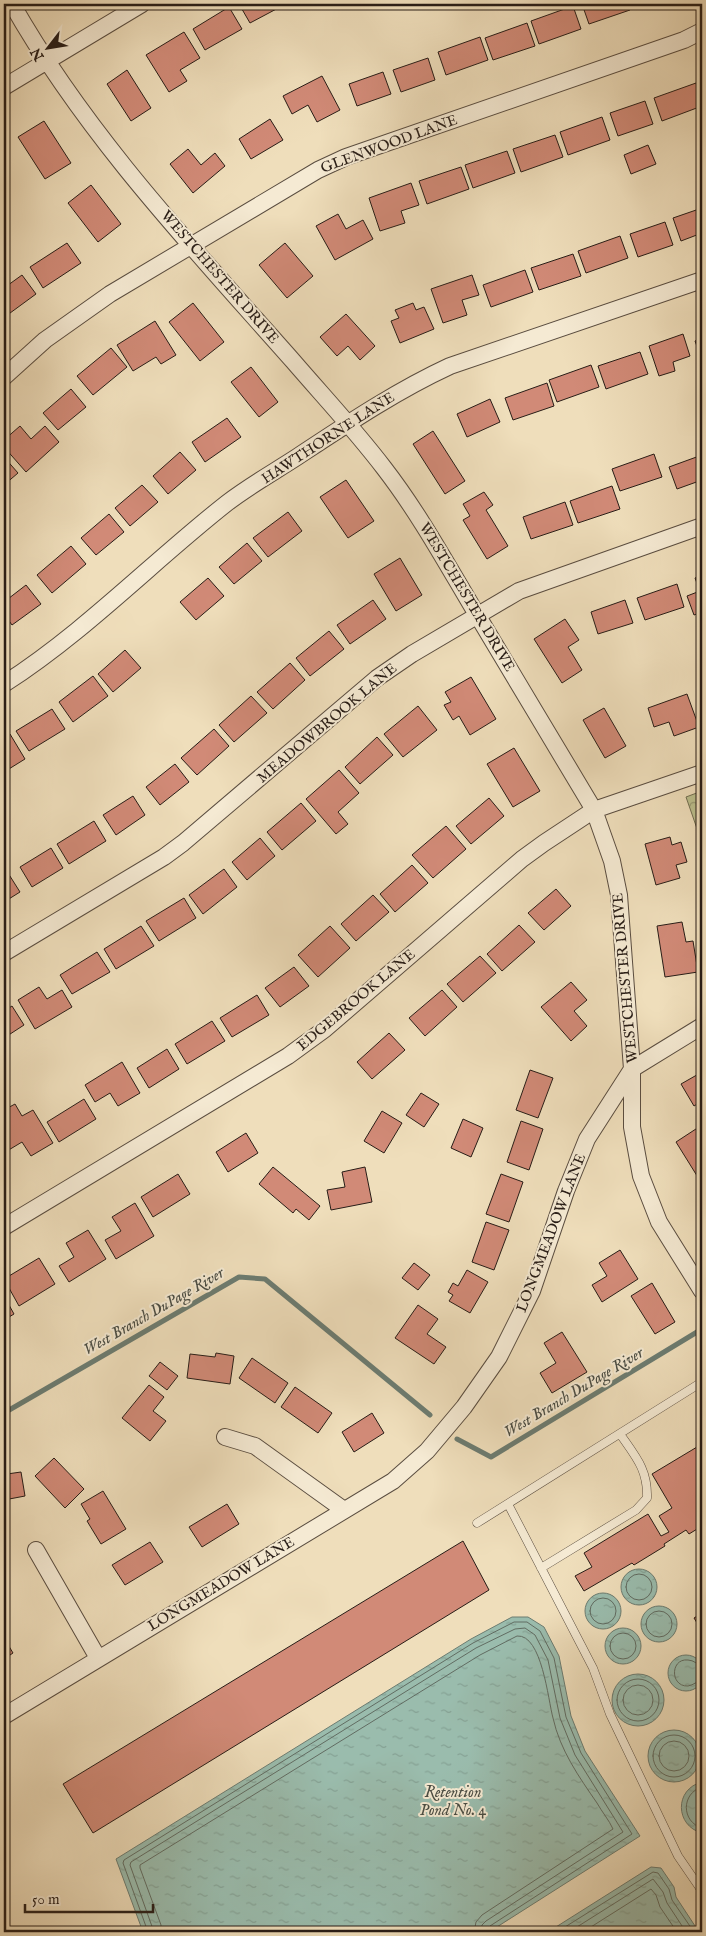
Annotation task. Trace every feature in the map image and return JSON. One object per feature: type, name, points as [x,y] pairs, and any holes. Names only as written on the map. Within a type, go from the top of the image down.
[{"type":"street","name":"WESTCHESTER DRIVE","points":[[12,4],[32,40],[111,150],[192,246],[348,423],[420,518],[594,810],[612,860],[619,895],[632,1069],[632,1127],[641,1176],[659,1222],[702,1291]]},
{"type":"street","points":[[4,87],[142,4]]},
{"type":"street","name":"GLENWOOD LANE","points":[[4,377],[78,315],[318,170],[346,157],[684,40],[702,31]]},
{"type":"street","name":"HAWTHORNE LANE","points":[[4,684],[38,663],[228,502],[348,423],[418,381],[450,366],[702,280]]},
{"type":"street","name":"MEADOWBROOK LANE","points":[[4,953],[164,857],[184,843],[377,678],[412,654],[519,591],[702,526]]},
{"type":"street","name":"EDGEBROOK LANE","points":[[4,1227],[288,1056],[325,1029],[522,859],[594,810],[702,772]]},
{"type":"street","name":"LONGMEADOW LANE","points":[[4,1716],[393,1481],[427,1451],[464,1407],[499,1357],[532,1291],[566,1191],[587,1139],[632,1069],[702,1026]]},
{"type":"street","points":[[225,1437],[255,1446],[344,1510]]},
{"type":"street","points":[[36,1550],[98,1658]]},
{"type":"lane","points":[[477,1523],[702,1382]]},
{"type":"lane","points":[[541,1568],[636,1510],[647,1498],[648,1484],[643,1467],[620,1434]]},
{"type":"lane","points":[[508,1504],[593,1668],[610,1714],[678,1856],[702,1891]]},
{"type":"green space","points":[[702,791],[702,843],[686,797]]},
{"type":"water","points":[[639,1569],[646,1570],[652,1574],[656,1580],[656,1594],[652,1600],[646,1604],[639,1605],[632,1604],[626,1600],[622,1594],[621,1587],[622,1580],[626,1574],[632,1570]]},
{"type":"water","points":[[603,1593],[610,1594],[616,1598],[620,1604],[620,1618],[616,1624],[610,1628],[603,1629],[596,1628],[590,1624],[586,1618],[585,1611],[586,1604],[590,1598],[596,1594]]},
{"type":"water","points":[[659,1606],[666,1607],[672,1611],[676,1617],[676,1631],[672,1637],[666,1641],[659,1642],[652,1641],[646,1637],[642,1631],[641,1624],[642,1617],[646,1611],[652,1607]]},
{"type":"water","name":"Retention Pond No. 4","points":[[512,1617],[528,1617],[544,1627],[559,1656],[571,1716],[585,1751],[640,1836],[489,1932],[143,1932],[116,1859],[471,1639]]},
{"type":"water","points":[[623,1628],[630,1629],[636,1633],[640,1639],[640,1653],[636,1659],[630,1663],[623,1664],[616,1663],[610,1659],[606,1653],[605,1646],[606,1639],[610,1633],[616,1629]]},
{"type":"water","points":[[686,1655],[699,1660],[704,1673],[699,1686],[686,1691],[673,1686],[668,1673],[673,1660]]},
{"type":"water","points":[[638,1674],[648,1676],[656,1682],[662,1690],[664,1700],[662,1710],[656,1718],[648,1724],[638,1726],[628,1724],[620,1718],[614,1710],[612,1700],[614,1690],[620,1682],[628,1676]]},
{"type":"water","points":[[674,1730],[684,1732],[692,1738],[698,1746],[700,1756],[698,1766],[692,1774],[684,1780],[674,1782],[664,1780],[656,1774],[650,1766],[648,1756],[650,1746],[656,1738],[664,1732]]},
{"type":"water","points":[[702,1782],[702,1833],[693,1829],[687,1823],[681,1808],[686,1792]]},
{"type":"water","points":[[651,1867],[661,1868],[674,1887],[676,1897],[699,1932],[548,1932]]},
{"type":"building","points":[[239,4],[281,4],[282,6],[250,23]]},
{"type":"building","points":[[582,4],[628,4],[630,10],[589,24]]},
{"type":"building","points":[[573,6],[581,29],[539,44],[531,21]]},
{"type":"building","points":[[229,7],[242,29],[205,50],[193,29]]},
{"type":"building","points":[[527,23],[535,46],[493,60],[485,38]]},
{"type":"building","points":[[184,32],[200,58],[180,70],[187,81],[169,92],[146,55]]},
{"type":"building","points":[[480,37],[488,60],[446,75],[438,52]]},
{"type":"building","points":[[428,58],[435,80],[401,92],[393,70]]},
{"type":"building","points":[[127,70],[151,108],[131,121],[107,84]]},
{"type":"building","points":[[383,72],[391,94],[357,106],[349,84]]},
{"type":"building","points":[[322,76],[340,110],[317,122],[308,105],[292,114],[283,96]]},
{"type":"building","points":[[696,83],[702,106],[662,121],[654,98]]},
{"type":"building","points":[[645,101],[653,124],[618,136],[610,113]]},
{"type":"building","points":[[602,117],[610,140],[568,155],[560,132]]},
{"type":"building","points":[[270,119],[283,140],[251,159],[239,139]]},
{"type":"building","points":[[44,121],[71,163],[45,179],[18,137]]},
{"type":"building","points":[[555,135],[563,157],[521,172],[513,149]]},
{"type":"building","points":[[648,145],[656,164],[631,174],[624,155]]},
{"type":"building","points":[[188,149],[201,165],[215,153],[225,166],[193,193],[170,164]]},
{"type":"building","points":[[507,151],[515,173],[473,188],[465,165]]},
{"type":"building","points":[[461,167],[469,189],[427,204],[419,181]]},
{"type":"building","points":[[411,183],[419,205],[401,211],[405,223],[380,231],[369,198]]},
{"type":"building","points":[[91,185],[121,224],[98,242],[68,203]]},
{"type":"building","points":[[702,208],[702,233],[681,241],[673,218]]},
{"type":"building","points":[[338,214],[346,229],[363,220],[373,239],[335,260],[316,226]]},
{"type":"building","points":[[665,222],[673,245],[638,257],[630,234]]},
{"type":"building","points":[[620,236],[628,258],[586,273],[578,251]]},
{"type":"building","points":[[67,243],[81,263],[43,288],[30,267]]},
{"type":"building","points":[[285,243],[313,276],[287,298],[259,265]]},
{"type":"building","points":[[573,254],[581,276],[539,290],[531,268]]},
{"type":"building","points":[[525,270],[533,292],[491,307],[483,285]]},
{"type":"building","points":[[22,275],[36,294],[6,316],[4,312],[4,288]]},
{"type":"building","points":[[472,275],[479,295],[462,300],[467,315],[443,323],[431,289]]},
{"type":"building","points":[[193,303],[224,342],[200,361],[169,322]]},
{"type":"building","points":[[413,303],[416,310],[424,307],[434,329],[400,343],[391,321],[399,318],[395,310]]},
{"type":"building","points":[[346,314],[375,346],[360,360],[348,346],[337,356],[320,337]]},
{"type":"building","points":[[155,321],[176,355],[161,364],[156,357],[133,371],[117,345]]},
{"type":"building","points":[[683,334],[690,356],[673,362],[675,371],[659,376],[649,346]]},
{"type":"building","points":[[702,338],[702,360],[695,341]]},
{"type":"building","points":[[111,348],[127,367],[93,395],[77,376]]},
{"type":"building","points":[[640,352],[648,374],[606,389],[598,366]]},
{"type":"building","points":[[591,365],[599,387],[557,402],[549,380]]},
{"type":"building","points":[[251,367],[278,402],[259,417],[231,382]]},
{"type":"building","points":[[547,383],[554,406],[513,420],[505,398]]},
{"type":"building","points":[[71,389],[86,407],[58,430],[43,413]]},
{"type":"building","points":[[490,399],[500,422],[467,437],[457,414]]},
{"type":"building","points":[[227,418],[241,437],[205,462],[192,442]]},
{"type":"building","points":[[20,426],[31,439],[45,426],[59,442],[26,472],[4,447],[4,440]]},
{"type":"building","points":[[433,431],[465,481],[445,494],[413,444]]},
{"type":"building","points":[[180,452],[196,470],[168,494],[153,476]]},
{"type":"building","points":[[654,454],[662,477],[620,491],[612,469]]},
{"type":"building","points":[[702,455],[702,480],[677,489],[669,467]]},
{"type":"building","points":[[4,457],[18,473],[4,485]]},
{"type":"building","points":[[346,480],[374,521],[348,538],[320,497]]},
{"type":"building","points":[[142,485],[158,502],[130,526],[115,508]]},
{"type":"building","points":[[612,486],[620,509],[578,523],[570,501]]},
{"type":"building","points":[[484,492],[493,505],[486,510],[508,546],[487,559],[463,520],[470,516],[463,504]]},
{"type":"building","points":[[565,502],[573,525],[531,539],[523,517]]},
{"type":"building","points":[[288,512],[302,531],[268,557],[253,538]]},
{"type":"building","points":[[109,514],[124,532],[96,555],[81,538]]},
{"type":"building","points":[[247,543],[262,561],[234,584],[219,567]]},
{"type":"building","points":[[71,546],[86,564],[52,593],[37,575]]},
{"type":"building","points":[[400,558],[422,595],[396,611],[374,574]]},
{"type":"building","points":[[702,575],[702,612],[694,615],[687,596],[700,591],[695,578]]},
{"type":"building","points":[[208,578],[224,596],[196,620],[180,602]]},
{"type":"building","points":[[677,584],[684,607],[645,620],[637,598]]},
{"type":"building","points":[[26,585],[41,604],[12,625],[4,614],[4,602]]},
{"type":"building","points":[[373,600],[386,619],[350,644],[337,625]]},
{"type":"building","points":[[625,600],[633,623],[598,634],[591,612]]},
{"type":"building","points":[[565,619],[579,640],[568,647],[582,670],[562,683],[534,639]]},
{"type":"building","points":[[329,631],[344,649],[310,676],[296,658]]},
{"type":"building","points":[[125,650],[141,668],[113,692],[98,674]]},
{"type":"building","points":[[290,663],[305,680],[273,709],[257,692]]},
{"type":"building","points":[[93,676],[108,696],[73,722],[59,702]]},
{"type":"building","points":[[471,677],[496,719],[470,735],[459,716],[453,720],[444,705],[451,702],[445,692]]},
{"type":"building","points":[[687,694],[699,727],[674,736],[669,722],[654,727],[648,708]]},
{"type":"building","points":[[251,696],[267,713],[234,742],[219,725]]},
{"type":"building","points":[[418,706],[437,730],[403,757],[384,734]]},
{"type":"building","points":[[604,708],[626,746],[605,758],[583,720]]},
{"type":"building","points":[[52,709],[65,729],[29,751],[16,731]]},
{"type":"building","points":[[214,729],[229,746],[197,775],[181,758]]},
{"type":"building","points":[[10,734],[25,759],[4,772],[4,737]]},
{"type":"building","points":[[377,737],[393,755],[360,784],[345,767]]},
{"type":"building","points":[[514,748],[540,791],[513,807],[487,764]]},
{"type":"building","points":[[175,764],[189,782],[160,805],[146,787]]},
{"type":"building","points":[[339,770],[359,793],[338,812],[348,824],[336,834],[306,799]]},
{"type":"building","points":[[133,796],[145,815],[116,835],[103,815]]},
{"type":"building","points":[[489,798],[504,816],[471,844],[456,826]]},
{"type":"building","points":[[301,803],[316,821],[282,850],[267,832]]},
{"type":"building","points":[[94,821],[106,841],[69,864],[57,844]]},
{"type":"building","points":[[446,826],[466,849],[433,878],[412,855]]},
{"type":"building","points":[[670,837],[672,845],[681,842],[687,862],[676,865],[680,878],[656,885],[645,844]]},
{"type":"building","points":[[260,838],[275,856],[247,880],[232,862]]},
{"type":"building","points":[[51,848],[63,868],[32,887],[20,867]]},
{"type":"building","points":[[412,865],[428,883],[395,912],[380,894]]},
{"type":"building","points":[[224,869],[237,887],[203,914],[189,895]]},
{"type":"building","points":[[8,873],[20,892],[4,902],[4,875]]},
{"type":"building","points":[[556,889],[571,906],[544,930],[528,913]]},
{"type":"building","points":[[373,895],[389,912],[356,941],[341,924]]},
{"type":"building","points":[[184,898],[196,918],[159,941],[146,921]]},
{"type":"building","points":[[682,922],[686,942],[693,941],[698,972],[665,977],[657,926]]},
{"type":"building","points":[[519,925],[535,942],[502,971],[487,954]]},
{"type":"building","points":[[141,926],[154,946],[116,969],[104,949]]},
{"type":"building","points":[[330,926],[350,948],[318,977],[298,955]]},
{"type":"building","points":[[97,952],[110,972],[72,994],[60,975]]},
{"type":"building","points":[[480,956],[496,973],[463,1002],[447,984]]},
{"type":"building","points":[[294,967],[309,986],[280,1007],[265,988]]},
{"type":"building","points":[[571,982],[587,1000],[574,1011],[587,1026],[571,1041],[541,1007]]},
{"type":"building","points":[[39,987],[47,999],[62,990],[72,1007],[35,1029],[18,1000]]},
{"type":"building","points":[[442,990],[457,1007],[425,1036],[409,1018]]},
{"type":"building","points":[[257,995],[269,1015],[232,1037],[220,1018]]},
{"type":"building","points":[[12,1006],[24,1025],[4,1038],[4,1011]]},
{"type":"building","points":[[212,1021],[225,1041],[187,1064],[175,1044]]},
{"type":"building","points":[[389,1033],[405,1050],[372,1079],[357,1062]]},
{"type":"building","points":[[167,1049],[179,1069],[149,1088],[137,1068]]},
{"type":"building","points":[[122,1062],[140,1093],[118,1106],[110,1093],[95,1102],[85,1085]]},
{"type":"building","points":[[530,1070],[553,1078],[538,1118],[516,1110]]},
{"type":"building","points":[[702,1072],[702,1101],[694,1106],[681,1084]]},
{"type":"building","points":[[421,1093],[439,1104],[424,1127],[406,1115]]},
{"type":"building","points":[[84,1099],[96,1119],[59,1142],[47,1122]]},
{"type":"building","points":[[15,1104],[22,1116],[33,1110],[53,1143],[31,1156],[22,1142],[7,1151],[4,1146],[4,1128],[8,1126],[4,1120],[4,1110]]},
{"type":"building","points":[[382,1111],[402,1123],[384,1153],[364,1141]]},
{"type":"building","points":[[463,1119],[483,1128],[471,1157],[451,1148]]},
{"type":"building","points":[[521,1121],[543,1129],[529,1170],[507,1162]]},
{"type":"building","points":[[702,1125],[702,1177],[699,1179],[676,1142]]},
{"type":"building","points":[[246,1133],[258,1153],[228,1172],[216,1152]]},
{"type":"building","points":[[273,1167],[320,1206],[309,1220],[296,1209],[293,1213],[259,1184]]},
{"type":"building","points":[[365,1167],[372,1202],[331,1210],[327,1190],[345,1187],[342,1172]]},
{"type":"building","points":[[178,1174],[190,1194],[153,1217],[141,1197]]},
{"type":"building","points":[[501,1174],[523,1182],[509,1222],[486,1214]]},
{"type":"building","points":[[135,1203],[154,1236],[116,1259],[105,1240],[121,1231],[112,1217]]},
{"type":"building","points":[[486,1222],[509,1230],[494,1270],[472,1262]]},
{"type":"building","points":[[88,1230],[106,1259],[69,1282],[59,1266],[74,1257],[66,1243]]},
{"type":"building","points":[[620,1250],[638,1279],[602,1302],[592,1285],[607,1276],[599,1263]]},
{"type":"building","points":[[39,1258],[55,1284],[19,1306],[4,1279]]},
{"type":"building","points":[[414,1263],[430,1275],[418,1290],[402,1278]]},
{"type":"building","points":[[467,1270],[488,1282],[470,1313],[449,1301],[453,1295],[448,1292],[453,1283],[458,1286]]},
{"type":"building","points":[[652,1283],[675,1322],[655,1334],[631,1296]]},
{"type":"building","points":[[4,1296],[14,1314],[4,1320]]},
{"type":"building","points":[[418,1305],[438,1319],[427,1334],[446,1347],[434,1364],[395,1338]]},
{"type":"building","points":[[562,1332],[587,1372],[552,1393],[540,1373],[556,1363],[544,1343]]},
{"type":"building","points":[[216,1353],[234,1356],[230,1384],[187,1378],[190,1354],[215,1357]]},
{"type":"building","points":[[252,1358],[288,1383],[275,1403],[239,1378]]},
{"type":"building","points":[[160,1362],[178,1376],[167,1390],[149,1376]]},
{"type":"building","points":[[149,1385],[164,1397],[153,1411],[166,1421],[150,1441],[122,1418]]},
{"type":"building","points":[[295,1387],[332,1413],[318,1433],[281,1407]]},
{"type":"building","points":[[372,1413],[384,1433],[354,1452],[342,1432]]},
{"type":"building","points":[[702,1444],[702,1526],[689,1534],[686,1530],[664,1544],[665,1546],[634,1565],[632,1563],[584,1591],[575,1576],[592,1567],[584,1553],[648,1514],[661,1536],[669,1532],[659,1516],[672,1508],[652,1474]]},
{"type":"building","points":[[54,1458],[84,1489],[65,1508],[35,1476]]},
{"type":"building","points":[[4,1465],[6,1465],[7,1474],[21,1472],[25,1496],[4,1500]]},
{"type":"building","points":[[103,1491],[126,1529],[101,1544],[87,1521],[90,1519],[81,1504]]},
{"type":"building","points":[[227,1504],[239,1524],[202,1547],[189,1527]]},
{"type":"building","points":[[463,1541],[489,1590],[93,1833],[63,1784]]},
{"type":"building","points":[[150,1542],[163,1562],[125,1585],[112,1565]]},
{"type":"building","points":[[702,1613],[702,1631],[694,1618]]},
{"type":"building","points":[[4,1638],[13,1653],[4,1659]]},
{"type":"waterway","name":"West Branch DuPage River","points":[[4,1413],[239,1277],[265,1279],[430,1415]]},
{"type":"waterway","name":"West Branch DuPage River","points":[[457,1439],[491,1457],[702,1329]]}]
